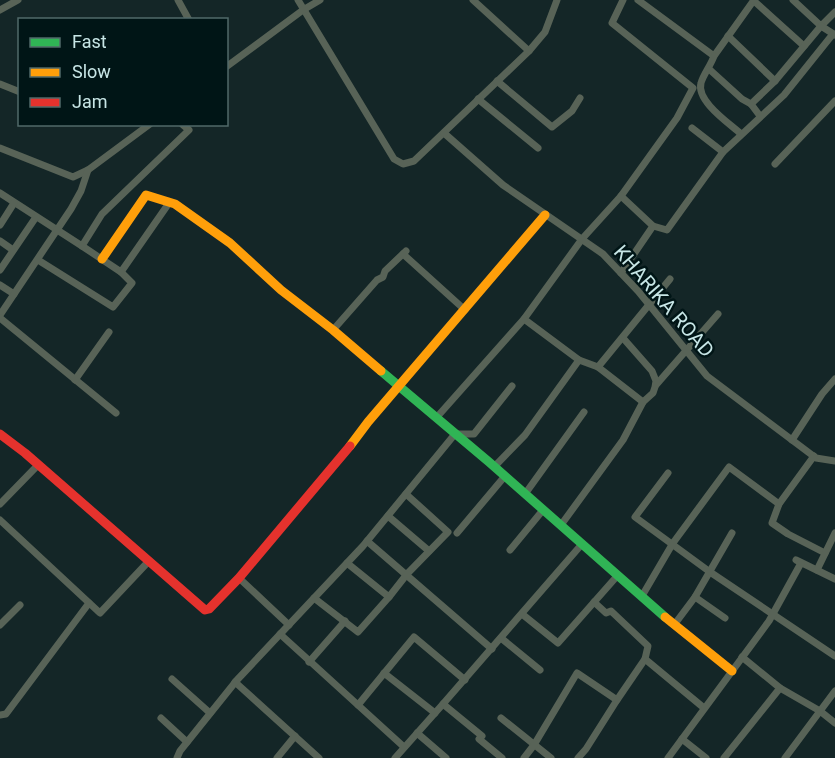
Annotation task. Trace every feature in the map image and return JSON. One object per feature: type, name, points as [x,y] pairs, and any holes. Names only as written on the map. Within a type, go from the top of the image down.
[{"type":"street","points":[[0,10],[18,0]]},
{"type":"street","points":[[178,0],[188,18]]},
{"type":"street","points":[[298,0],[394,159],[402,164],[414,161],[529,51],[545,32],[557,0]]},
{"type":"street","points":[[228,66],[320,0]]},
{"type":"street","points":[[473,0],[529,51]]},
{"type":"street","points":[[436,417],[524,319],[582,239],[621,196],[677,118],[693,88],[612,23],[623,0]]},
{"type":"street","points":[[638,0],[714,56]]},
{"type":"street","points":[[741,134],[706,102],[700,92],[702,79],[714,56],[754,0],[804,46]]},
{"type":"street","points":[[621,196],[653,226],[667,230],[723,152],[784,95],[834,35],[821,27],[792,0]]},
{"type":"street","points":[[752,104],[835,12]]},
{"type":"street","points":[[728,36],[775,81]]},
{"type":"street","points":[[709,69],[742,99],[752,104],[760,116]]},
{"type":"street","points":[[497,81],[552,127],[572,111],[580,98]]},
{"type":"street","points":[[0,84],[18,91]]},
{"type":"street","points":[[478,99],[538,148]]},
{"type":"street","points":[[776,164],[835,101]]},
{"type":"street","points":[[0,148],[73,177],[88,170],[147,126]]},
{"type":"street","points":[[81,246],[102,214],[189,130],[185,126]]},
{"type":"street","points":[[692,128],[723,152]]},
{"type":"street","name":"KHARIKA ROAD","points":[[444,133],[503,185],[603,254],[650,305],[707,376],[814,456],[835,461]]},
{"type":"street","points":[[88,170],[81,191],[58,230],[0,317],[116,413]]},
{"type":"street","points":[[0,193],[102,259],[132,283],[113,307],[38,260]]},
{"type":"street","points":[[102,259],[146,195],[175,204],[230,243],[281,290],[400,386],[674,625],[732,671]]},
{"type":"street","points":[[0,225],[14,203]]},
{"type":"street","points":[[121,272],[169,203]]},
{"type":"street","points":[[0,434],[205,610],[215,604],[239,578],[545,214]]},
{"type":"street","points":[[0,270],[36,217]]},
{"type":"street","points":[[621,273],[653,226]]},
{"type":"street","points":[[0,241],[13,250]]},
{"type":"street","points":[[333,330],[405,252],[465,310]]},
{"type":"street","points":[[598,367],[670,279]]},
{"type":"street","points":[[0,285],[14,294]]},
{"type":"street","points":[[561,525],[623,440],[643,402],[717,314]]},
{"type":"street","points":[[524,319],[579,360],[598,367],[643,402]]},
{"type":"street","points":[[75,380],[109,332]]},
{"type":"street","points":[[623,338],[652,371],[656,381],[655,387]]},
{"type":"street","points":[[494,467],[525,435],[579,360]]},
{"type":"street","points":[[792,440],[822,394],[835,379]]},
{"type":"street","points":[[455,434],[474,434],[512,386]]},
{"type":"street","points":[[525,494],[584,412]]},
{"type":"street","points":[[177,758],[235,682],[367,541],[455,434]]},
{"type":"street","points":[[814,456],[779,504],[772,523],[825,553]]},
{"type":"street","points":[[0,504],[37,465]]},
{"type":"street","points":[[642,596],[673,543],[729,467],[779,504]]},
{"type":"street","points":[[668,472],[635,517],[710,572],[835,656]]},
{"type":"street","points":[[457,533],[505,476]]},
{"type":"street","points":[[314,598],[358,632],[407,574],[448,532],[406,494]]},
{"type":"street","points":[[510,550],[543,510]]},
{"type":"street","points":[[388,516],[429,551]]},
{"type":"street","points":[[0,520],[100,613],[148,562]]},
{"type":"street","points":[[674,625],[695,597],[732,533]]},
{"type":"street","points":[[817,570],[835,533]]},
{"type":"street","points":[[367,541],[492,649]]},
{"type":"street","points":[[394,758],[465,680],[582,543]]},
{"type":"street","points":[[347,562],[389,597]]},
{"type":"street","points":[[668,758],[773,614],[799,562],[835,579]]},
{"type":"street","points":[[522,614],[558,643],[618,575]]},
{"type":"street","points":[[239,578],[289,625]]},
{"type":"street","points":[[695,597],[725,618]]},
{"type":"street","points":[[578,758],[645,659],[648,646],[611,611],[606,613],[594,602]]},
{"type":"street","points":[[0,715],[6,714],[89,603]]},
{"type":"street","points":[[0,625],[20,605]]},
{"type":"street","points":[[309,662],[345,621]]},
{"type":"street","points":[[280,634],[404,747]]},
{"type":"street","points":[[358,705],[414,637],[465,680]]},
{"type":"street","points":[[501,638],[540,670]]},
{"type":"street","points":[[742,657],[780,688],[820,711],[835,723]]},
{"type":"street","points":[[645,659],[704,708]]},
{"type":"street","points":[[384,673],[435,714]]},
{"type":"street","points":[[524,758],[578,673],[617,700]]},
{"type":"street","points":[[172,679],[210,713]]},
{"type":"street","points":[[235,682],[319,758]]},
{"type":"street","points":[[724,758],[780,688]]},
{"type":"street","points":[[785,758],[835,691]]},
{"type":"street","points":[[444,704],[482,736],[479,739],[502,758]]},
{"type":"street","points":[[161,718],[187,742]]},
{"type":"street","points":[[501,718],[551,758]]},
{"type":"street","points":[[417,733],[446,758]]},
{"type":"street","points":[[277,758],[295,736]]},
{"type":"street","points":[[682,739],[706,758]]},
{"type":"traffic: fast","points":[[381,371],[489,462],[665,617]]},
{"type":"traffic: slow","points":[[102,259],[146,195],[175,204],[230,243],[281,290],[381,371]]},
{"type":"traffic: slow","points":[[350,446],[545,215]]},
{"type":"traffic: slow","points":[[665,617],[732,671]]},
{"type":"traffic: jam","points":[[0,434],[25,453],[205,610],[209,609],[239,578],[350,446]]}]
